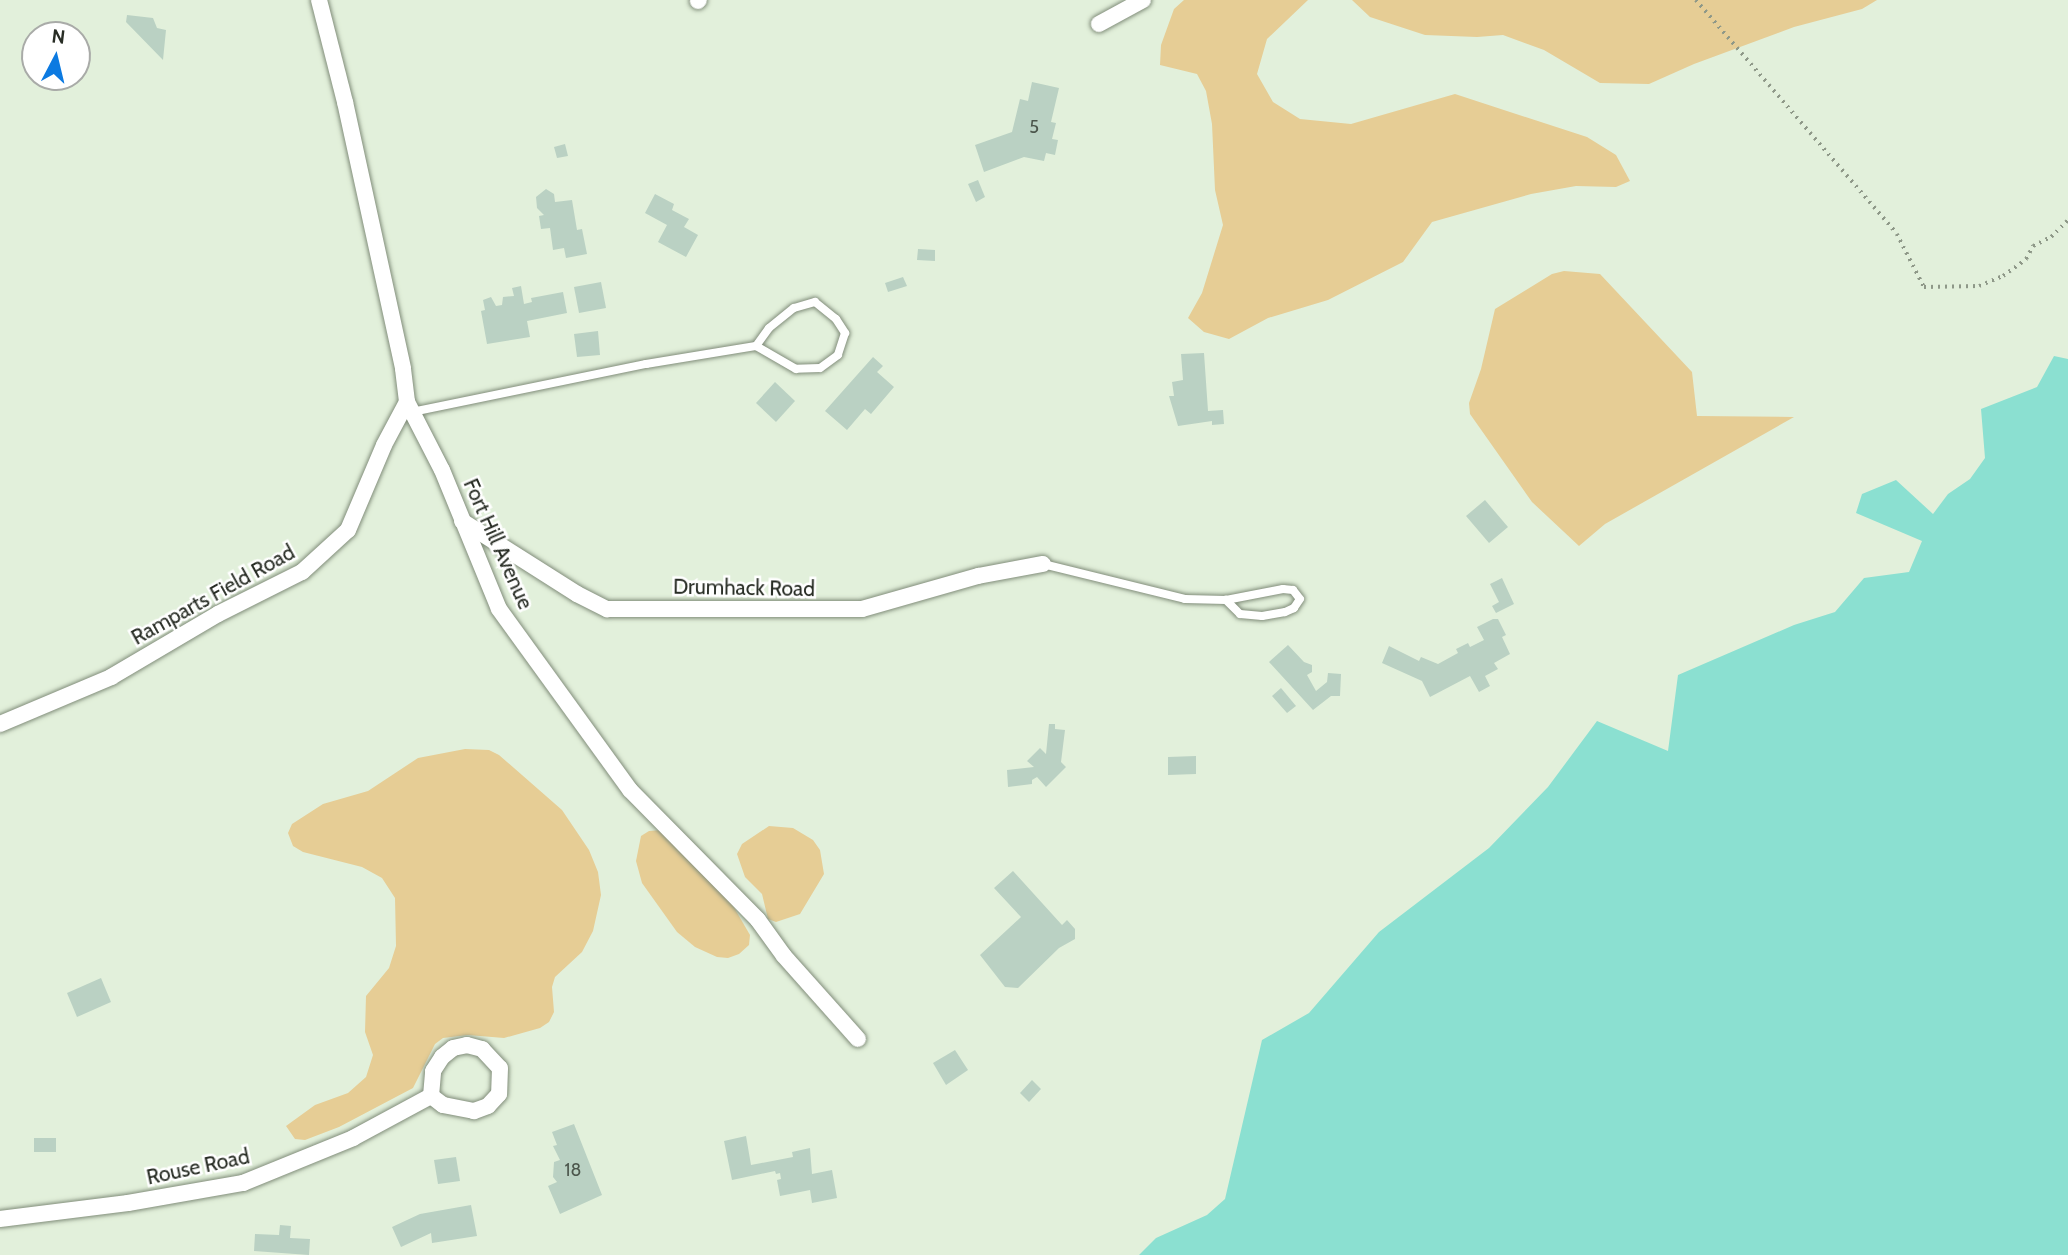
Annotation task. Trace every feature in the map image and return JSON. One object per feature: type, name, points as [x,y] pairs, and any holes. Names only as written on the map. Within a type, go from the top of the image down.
[{"type":"street","name":"Fort Hill Avenue","points":[[319,0],[354,142],[409,407],[442,470],[499,608],[630,790],[758,920],[784,956],[859,1038]]},
{"type":"street","points":[[1099,24],[1143,0]]},
{"type":"street","name":"Ramparts Field Road","points":[[0,724],[111,677],[218,614],[302,572],[348,530],[409,407]]},
{"type":"street","name":"Drumhack Road","points":[[462,522],[577,594],[607,609],[696,607],[785,611],[862,608],[978,576],[1043,564]]},
{"type":"street","points":[[467,1045],[482,1049],[500,1068],[499,1094],[488,1106],[474,1111],[459,1110],[443,1105],[431,1096],[433,1071],[442,1056],[453,1048],[467,1045]]},
{"type":"street","name":"Rouse Road","points":[[0,1219],[128,1203],[243,1183],[353,1138],[431,1096]]},
{"type":"lane","points":[[409,407],[756,346],[796,369],[820,368],[838,355],[845,333],[836,319],[815,302],[794,307],[769,328],[756,346]]},
{"type":"lane","points":[[1043,564],[1185,600],[1226,600],[1283,589],[1293,590],[1300,599],[1294,608],[1262,616],[1240,614],[1226,600]]},
{"type":"path","points":[[1696,0],[1897,234],[1924,287],[1979,286],[2003,276],[2026,259],[2033,246],[2051,237],[2068,220]]},
{"type":"shaded area","points":[[1184,0],[1308,0],[1267,39],[1257,74],[1273,102],[1300,119],[1351,124],[1455,94],[1587,137],[1616,155],[1630,181],[1616,187],[1576,186],[1531,194],[1432,222],[1403,262],[1328,300],[1268,318],[1229,339],[1204,332],[1188,318],[1202,293],[1223,225],[1215,190],[1212,124],[1206,91],[1197,74],[1160,65],[1161,45],[1174,9]]},
{"type":"shaded area","points":[[1352,0],[1877,0],[1862,9],[1794,27],[1694,64],[1649,84],[1600,83],[1544,50],[1503,35],[1425,35],[1370,17]]},
{"type":"shaded area","points":[[1564,271],[1600,274],[1692,372],[1697,416],[1794,417],[1605,524],[1579,546],[1532,502],[1470,414],[1469,403],[1481,369],[1495,309],[1552,274]]},
{"type":"shaded area","points":[[465,749],[489,750],[499,755],[562,810],[589,850],[598,872],[601,895],[593,931],[582,952],[555,977],[552,987],[554,1012],[549,1022],[540,1028],[504,1038],[468,1035],[443,1038],[435,1044],[413,1088],[339,1127],[305,1140],[295,1139],[286,1126],[315,1105],[348,1093],[366,1077],[373,1055],[365,1032],[366,996],[389,968],[396,946],[395,898],[382,878],[362,867],[303,852],[293,846],[288,833],[292,824],[323,804],[368,791],[418,758]]},
{"type":"shaded area","points":[[769,826],[793,828],[813,840],[820,850],[824,874],[800,914],[776,922],[768,919],[762,894],[745,877],[737,854],[742,844]]},
{"type":"shaded area","points":[[662,830],[732,904],[750,935],[749,945],[739,954],[728,958],[717,957],[695,947],[677,932],[642,883],[636,861],[641,836],[649,831]]},
{"type":"water","points":[[2054,356],[2068,359],[2068,1255],[1139,1255],[1156,1238],[1207,1215],[1225,1199],[1262,1040],[1309,1013],[1379,932],[1489,848],[1548,787],[1597,721],[1668,751],[1678,675],[1794,625],[1835,612],[1864,578],[1909,572],[1922,541],[1856,513],[1862,494],[1896,480],[1933,514],[1948,494],[1970,479],[1985,458],[1981,409],[2037,387]]},
{"type":"building","points":[[127,15],[153,18],[157,28],[166,30],[163,60],[126,22]]},
{"type":"building","points":[[1032,82],[1059,88],[1051,122],[1056,123],[1052,139],[1058,140],[1055,155],[1046,153],[1044,161],[1024,157],[984,172],[975,145],[1012,132],[1020,99],[1028,101]]},
{"type":"building","points":[[565,144],[568,156],[557,158],[554,147]]},
{"type":"building","points":[[978,180],[985,197],[976,202],[968,184]]},
{"type":"building","points":[[546,189],[554,194],[555,202],[572,200],[577,230],[582,229],[587,254],[566,258],[564,248],[553,250],[550,228],[541,229],[539,216],[544,215],[537,208],[536,197]]},
{"type":"building","points":[[655,194],[674,204],[672,210],[689,219],[684,227],[698,235],[686,257],[658,242],[667,225],[645,213]]},
{"type":"building","points":[[918,249],[935,250],[935,261],[917,260]]},
{"type":"building","points":[[903,277],[907,286],[888,292],[885,283]]},
{"type":"building","points":[[601,282],[606,308],[579,313],[574,287]]},
{"type":"building","points":[[521,286],[524,304],[532,302],[531,298],[563,292],[567,313],[527,321],[530,337],[487,344],[481,311],[485,310],[483,300],[491,297],[496,306],[502,305],[503,297],[514,296],[512,288]]},
{"type":"building","points":[[598,331],[600,355],[577,357],[574,334]]},
{"type":"building","points":[[1204,353],[1208,411],[1223,410],[1224,424],[1212,425],[1212,421],[1178,426],[1169,396],[1174,396],[1172,382],[1183,380],[1181,354]]},
{"type":"building","points":[[873,357],[883,366],[877,372],[894,387],[871,414],[865,409],[847,430],[825,411]]},
{"type":"building","points":[[775,382],[795,401],[776,422],[756,403]]},
{"type":"building","points":[[1485,500],[1508,527],[1489,543],[1466,516]]},
{"type":"building","points":[[1502,578],[1514,604],[1496,613],[1492,606],[1499,602],[1490,584]]},
{"type":"building","points":[[1498,619],[1506,635],[1502,637],[1510,654],[1494,663],[1498,669],[1485,676],[1490,686],[1479,692],[1470,676],[1430,697],[1422,681],[1382,663],[1389,646],[1419,661],[1421,657],[1438,664],[1458,653],[1456,649],[1468,643],[1470,647],[1484,640],[1477,627]]},
{"type":"building","points":[[1288,645],[1304,662],[1312,665],[1312,672],[1307,675],[1316,691],[1327,682],[1328,673],[1341,674],[1340,696],[1331,696],[1313,710],[1269,662]]},
{"type":"building","points":[[1281,688],[1296,706],[1287,713],[1272,696]]},
{"type":"building","points":[[1049,724],[1055,724],[1055,729],[1065,730],[1061,762],[1066,767],[1046,787],[1037,777],[1032,780],[1032,784],[1008,787],[1007,770],[1034,767],[1027,761],[1040,748],[1046,754]]},
{"type":"building","points":[[1196,756],[1196,774],[1168,775],[1168,757]]},
{"type":"building","points":[[1013,871],[1062,925],[1067,920],[1075,929],[1075,939],[1059,948],[1018,988],[1005,987],[980,955],[1021,917],[994,888]]},
{"type":"building","points":[[101,978],[111,1002],[77,1017],[67,993]]},
{"type":"building","points":[[955,1050],[968,1070],[946,1085],[933,1063]]},
{"type":"building","points":[[1032,1080],[1041,1089],[1029,1102],[1020,1093]]},
{"type":"building","points":[[574,1124],[602,1195],[560,1214],[548,1186],[557,1182],[553,1177],[554,1162],[560,1160],[553,1146],[557,1145],[552,1132]]},
{"type":"building","points":[[746,1136],[751,1165],[793,1157],[792,1152],[810,1148],[812,1174],[832,1170],[837,1198],[812,1203],[810,1190],[780,1196],[777,1180],[781,1179],[780,1173],[776,1174],[775,1171],[732,1180],[724,1141]]},
{"type":"building","points":[[34,1138],[56,1138],[56,1152],[34,1152]]},
{"type":"building","points":[[456,1157],[460,1181],[438,1184],[434,1160]]},
{"type":"building","points":[[471,1205],[477,1236],[432,1243],[431,1233],[401,1247],[392,1227],[420,1214]]},
{"type":"building","points":[[280,1225],[291,1226],[290,1238],[310,1239],[309,1255],[254,1251],[255,1234],[279,1235]]}]
